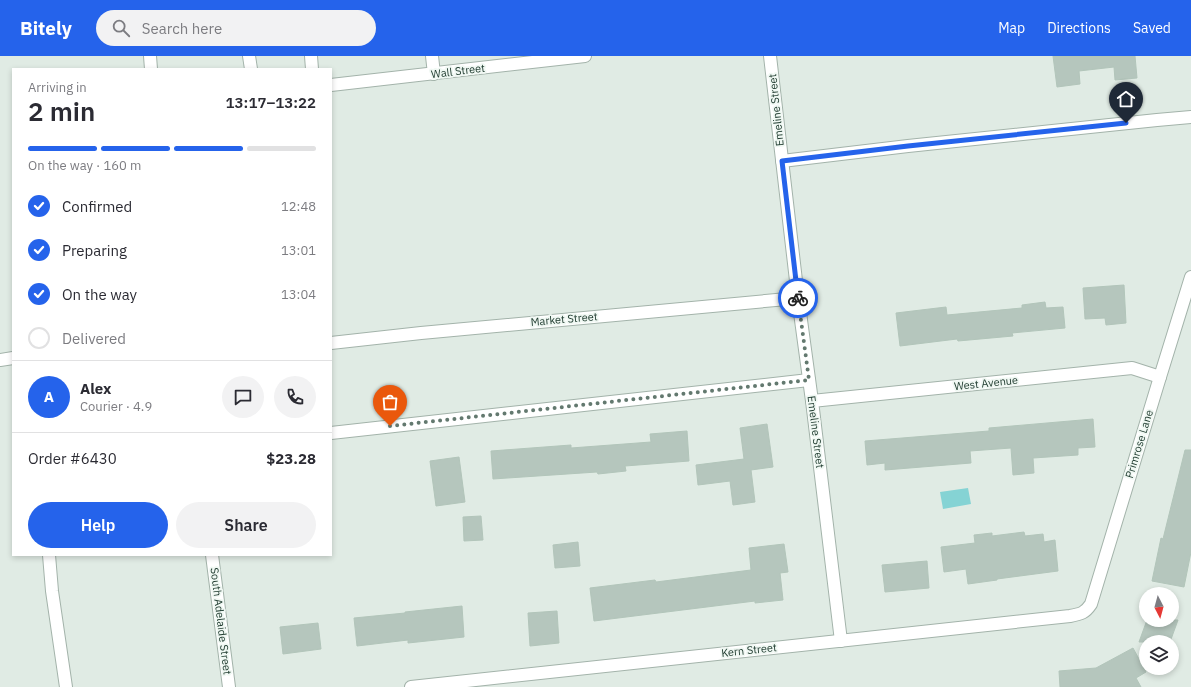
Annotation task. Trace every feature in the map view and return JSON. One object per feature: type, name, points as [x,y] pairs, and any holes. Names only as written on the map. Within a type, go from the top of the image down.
[{"type":"street","points":[[150,56],[151,68]]},
{"type":"street","points":[[249,56],[251,68]]},
{"type":"street","points":[[311,56],[312,68]]},
{"type":"street","points":[[432,56],[434,74]]},
{"type":"street","name":"Wall Street","points":[[332,85],[434,74],[555,58],[585,56]]},
{"type":"street","name":"Emeline Street","points":[[770,56],[798,298],[841,640]]},
{"type":"street","points":[[782,161],[908,146],[1191,117]]},
{"type":"street","name":"Primrose Lane","points":[[1087,610],[1091,604],[1191,277]]},
{"type":"street","name":"Market Street","points":[[332,343],[429,332],[798,298]]},
{"type":"street","points":[[0,360],[12,358]]},
{"type":"street","name":"West Avenue","points":[[812,401],[1132,368],[1160,377]]},
{"type":"street","points":[[332,433],[464,417],[719,391],[809,380]]},
{"type":"street","points":[[49,556],[52,591],[66,687]]},
{"type":"street","name":"South Adelaide Street","points":[[212,556],[229,687]]},
{"type":"street","name":"Kern Street","points":[[411,687],[1079,615],[1087,610]]},
{"type":"water","points":[[968,488],[971,504],[943,509],[940,492]]},
{"type":"building","points":[[1053,56],[1135,56],[1137,78],[1115,80],[1114,67],[1079,71],[1080,84],[1057,87]]},
{"type":"building","points":[[1124,285],[1126,323],[1106,325],[1105,318],[1085,319],[1083,288]]},
{"type":"building","points":[[1045,302],[1046,308],[1063,307],[1065,328],[1012,333],[1013,336],[958,341],[957,339],[900,346],[896,313],[946,307],[947,315],[1022,308],[1022,305]]},
{"type":"building","points":[[1093,419],[1095,447],[1078,448],[1078,455],[1033,458],[1034,473],[1013,475],[1011,448],[970,451],[971,463],[885,470],[885,463],[867,465],[865,441],[989,431],[989,428]]},
{"type":"building","points":[[767,424],[773,467],[751,470],[755,502],[733,505],[730,481],[698,485],[696,465],[744,459],[740,428]]},
{"type":"building","points":[[687,431],[689,461],[625,466],[626,471],[598,474],[597,472],[493,479],[491,451],[571,445],[571,448],[651,442],[650,434]]},
{"type":"building","points":[[1185,450],[1191,450],[1191,552],[1184,587],[1152,581],[1161,538],[1163,539]]},
{"type":"building","points":[[459,457],[465,502],[436,506],[430,461]]},
{"type":"building","points":[[481,516],[483,540],[464,541],[463,517]]},
{"type":"building","points":[[1024,532],[1025,536],[1043,534],[1044,542],[1055,540],[1058,571],[968,584],[966,569],[944,572],[941,547],[975,543],[974,535],[992,533],[992,536]]},
{"type":"building","points":[[578,542],[580,566],[555,568],[553,545]]},
{"type":"building","points":[[784,544],[788,572],[780,573],[783,600],[755,603],[755,601],[594,621],[590,588],[655,580],[656,582],[751,570],[749,548]]},
{"type":"building","points":[[927,561],[929,588],[885,592],[882,565]]},
{"type":"building","points":[[462,606],[464,637],[408,643],[408,640],[357,646],[354,618]]},
{"type":"building","points":[[557,611],[559,643],[530,646],[528,613]]},
{"type":"building","points":[[318,623],[321,649],[283,654],[280,627]]},
{"type":"building","points":[[1144,627],[1175,627],[1173,635],[1142,635]]},
{"type":"building","points":[[1133,648],[1139,659],[1139,675],[1141,675],[1136,678],[1141,687],[1060,687],[1059,671],[1096,668]]},
{"type":"way so far","points":[[390,426],[809,380],[798,298]]},
{"type":"route","points":[[798,298],[782,161],[1126,123]]}]
